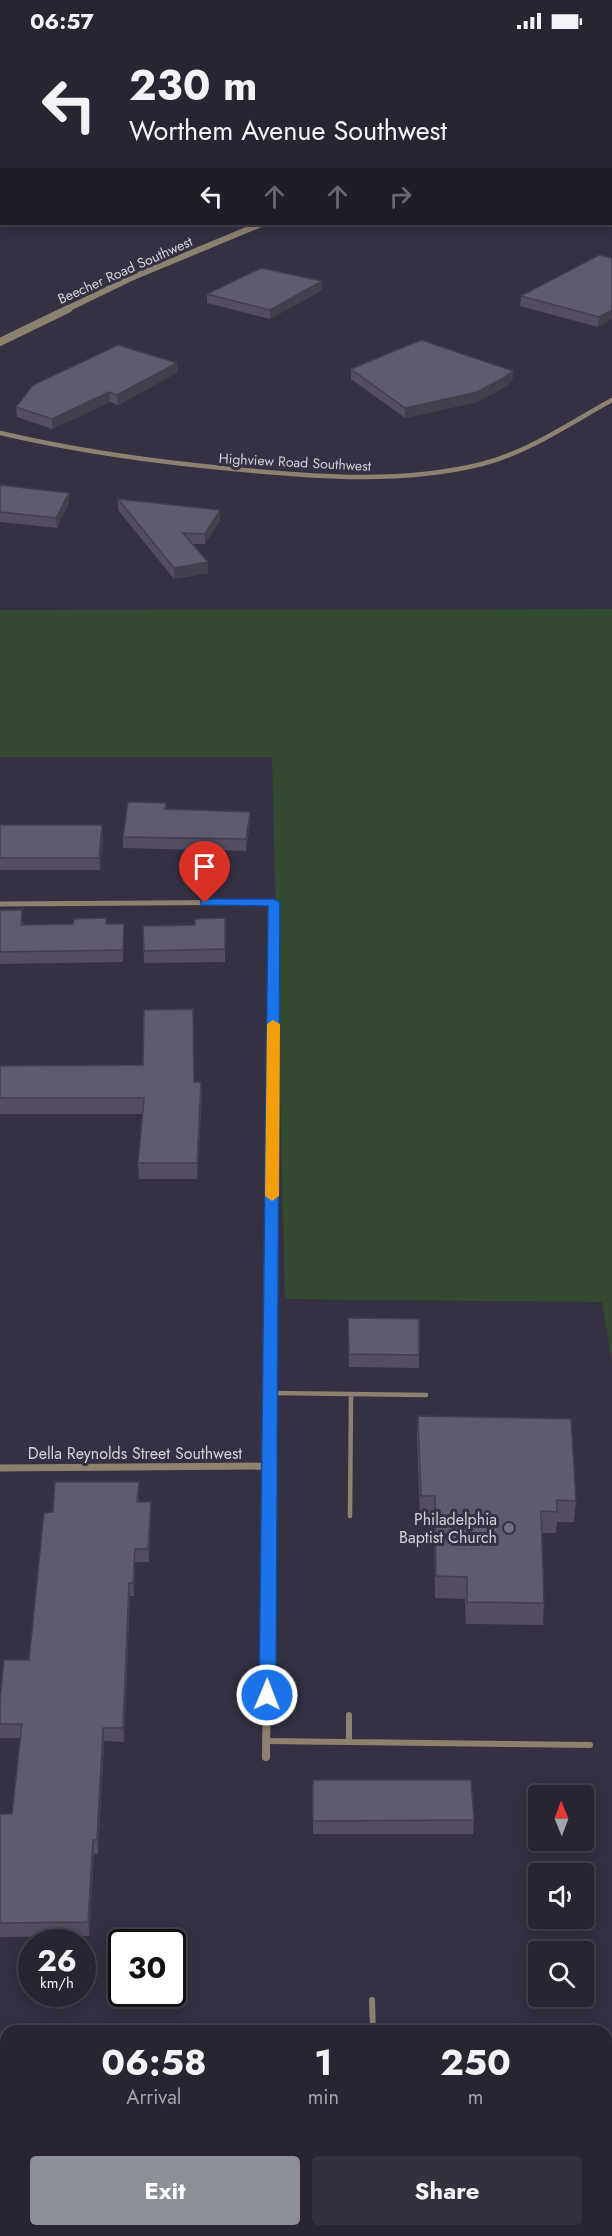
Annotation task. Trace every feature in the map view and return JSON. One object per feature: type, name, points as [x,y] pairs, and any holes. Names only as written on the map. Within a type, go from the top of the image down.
[{"type":"street","name":"Beecher Road Southwest","points":[[0,342],[130,278],[259,225]]},
{"type":"street","name":"Highview Road Southwest","points":[[0,433],[102,453],[189,465],[347,478],[404,476],[462,467],[516,453],[612,400]]},
{"type":"street","points":[[0,904],[274,902],[271,1466],[266,1757]]},
{"type":"street","name":"Della Reynolds Street Southwest","points":[[0,1468],[271,1466]]},
{"type":"lane","points":[[271,1393],[426,1395]]},
{"type":"lane","points":[[350,1516],[351,1394]]},
{"type":"lane","points":[[349,1715],[349,1742]]},
{"type":"lane","points":[[267,1741],[590,1745]]},
{"type":"lane","points":[[372,2000],[373,2025]]},
{"type":"green space","points":[[612,609],[612,1363],[602,1302],[285,1299],[272,757],[0,757],[0,610]]},
{"type":"building","points":[[599,255],[612,258],[612,310],[599,317],[521,296]]},
{"type":"building","points":[[261,268],[322,281],[270,310],[207,294]]},
{"type":"building","points":[[421,340],[513,371],[477,392],[405,408],[351,369]]},
{"type":"building","points":[[118,345],[177,363],[117,395],[109,392],[52,419],[16,407],[33,385]]},
{"type":"building","points":[[0,485],[69,493],[56,518],[0,512]]},
{"type":"building","points":[[118,499],[220,510],[205,534],[183,533],[208,562],[174,568]]},
{"type":"building","points":[[128,802],[166,803],[165,809],[250,812],[246,839],[123,837]]},
{"type":"building","points":[[0,825],[102,825],[99,858],[0,858]]},
{"type":"building","points":[[0,910],[22,910],[21,925],[73,924],[74,919],[106,918],[106,924],[124,924],[123,950],[0,952]]},
{"type":"building","points":[[225,918],[225,949],[144,951],[143,926],[195,925],[195,919]]},
{"type":"building","points":[[193,1009],[194,1082],[201,1082],[197,1163],[138,1163],[144,1098],[0,1098],[0,1066],[143,1065],[144,1010]]},
{"type":"building","points":[[348,1318],[419,1319],[419,1355],[349,1354]]},
{"type":"building","name":"Philadelphia Baptist Church","points":[[418,1416],[571,1419],[576,1501],[557,1500],[557,1512],[541,1511],[544,1603],[467,1602],[467,1577],[436,1576],[435,1496],[421,1496]]},
{"type":"building","points":[[55,1482],[139,1482],[137,1502],[151,1502],[148,1549],[135,1549],[133,1583],[129,1583],[123,1728],[103,1728],[97,1840],[93,1840],[88,1922],[0,1923],[0,1814],[12,1814],[22,1724],[0,1724],[4,1660],[29,1660],[44,1513],[53,1512]]},
{"type":"building","points":[[313,1780],[471,1780],[474,1820],[313,1821]]},
{"type":"slow traffic","points":[[272,1196],[273,1024]]},
{"type":"place","name":"Philadelphia Baptist Church","points":[[509,1528]]},
{"type":"route","points":[[205,903],[274,902],[271,1448],[267,1695]]}]
